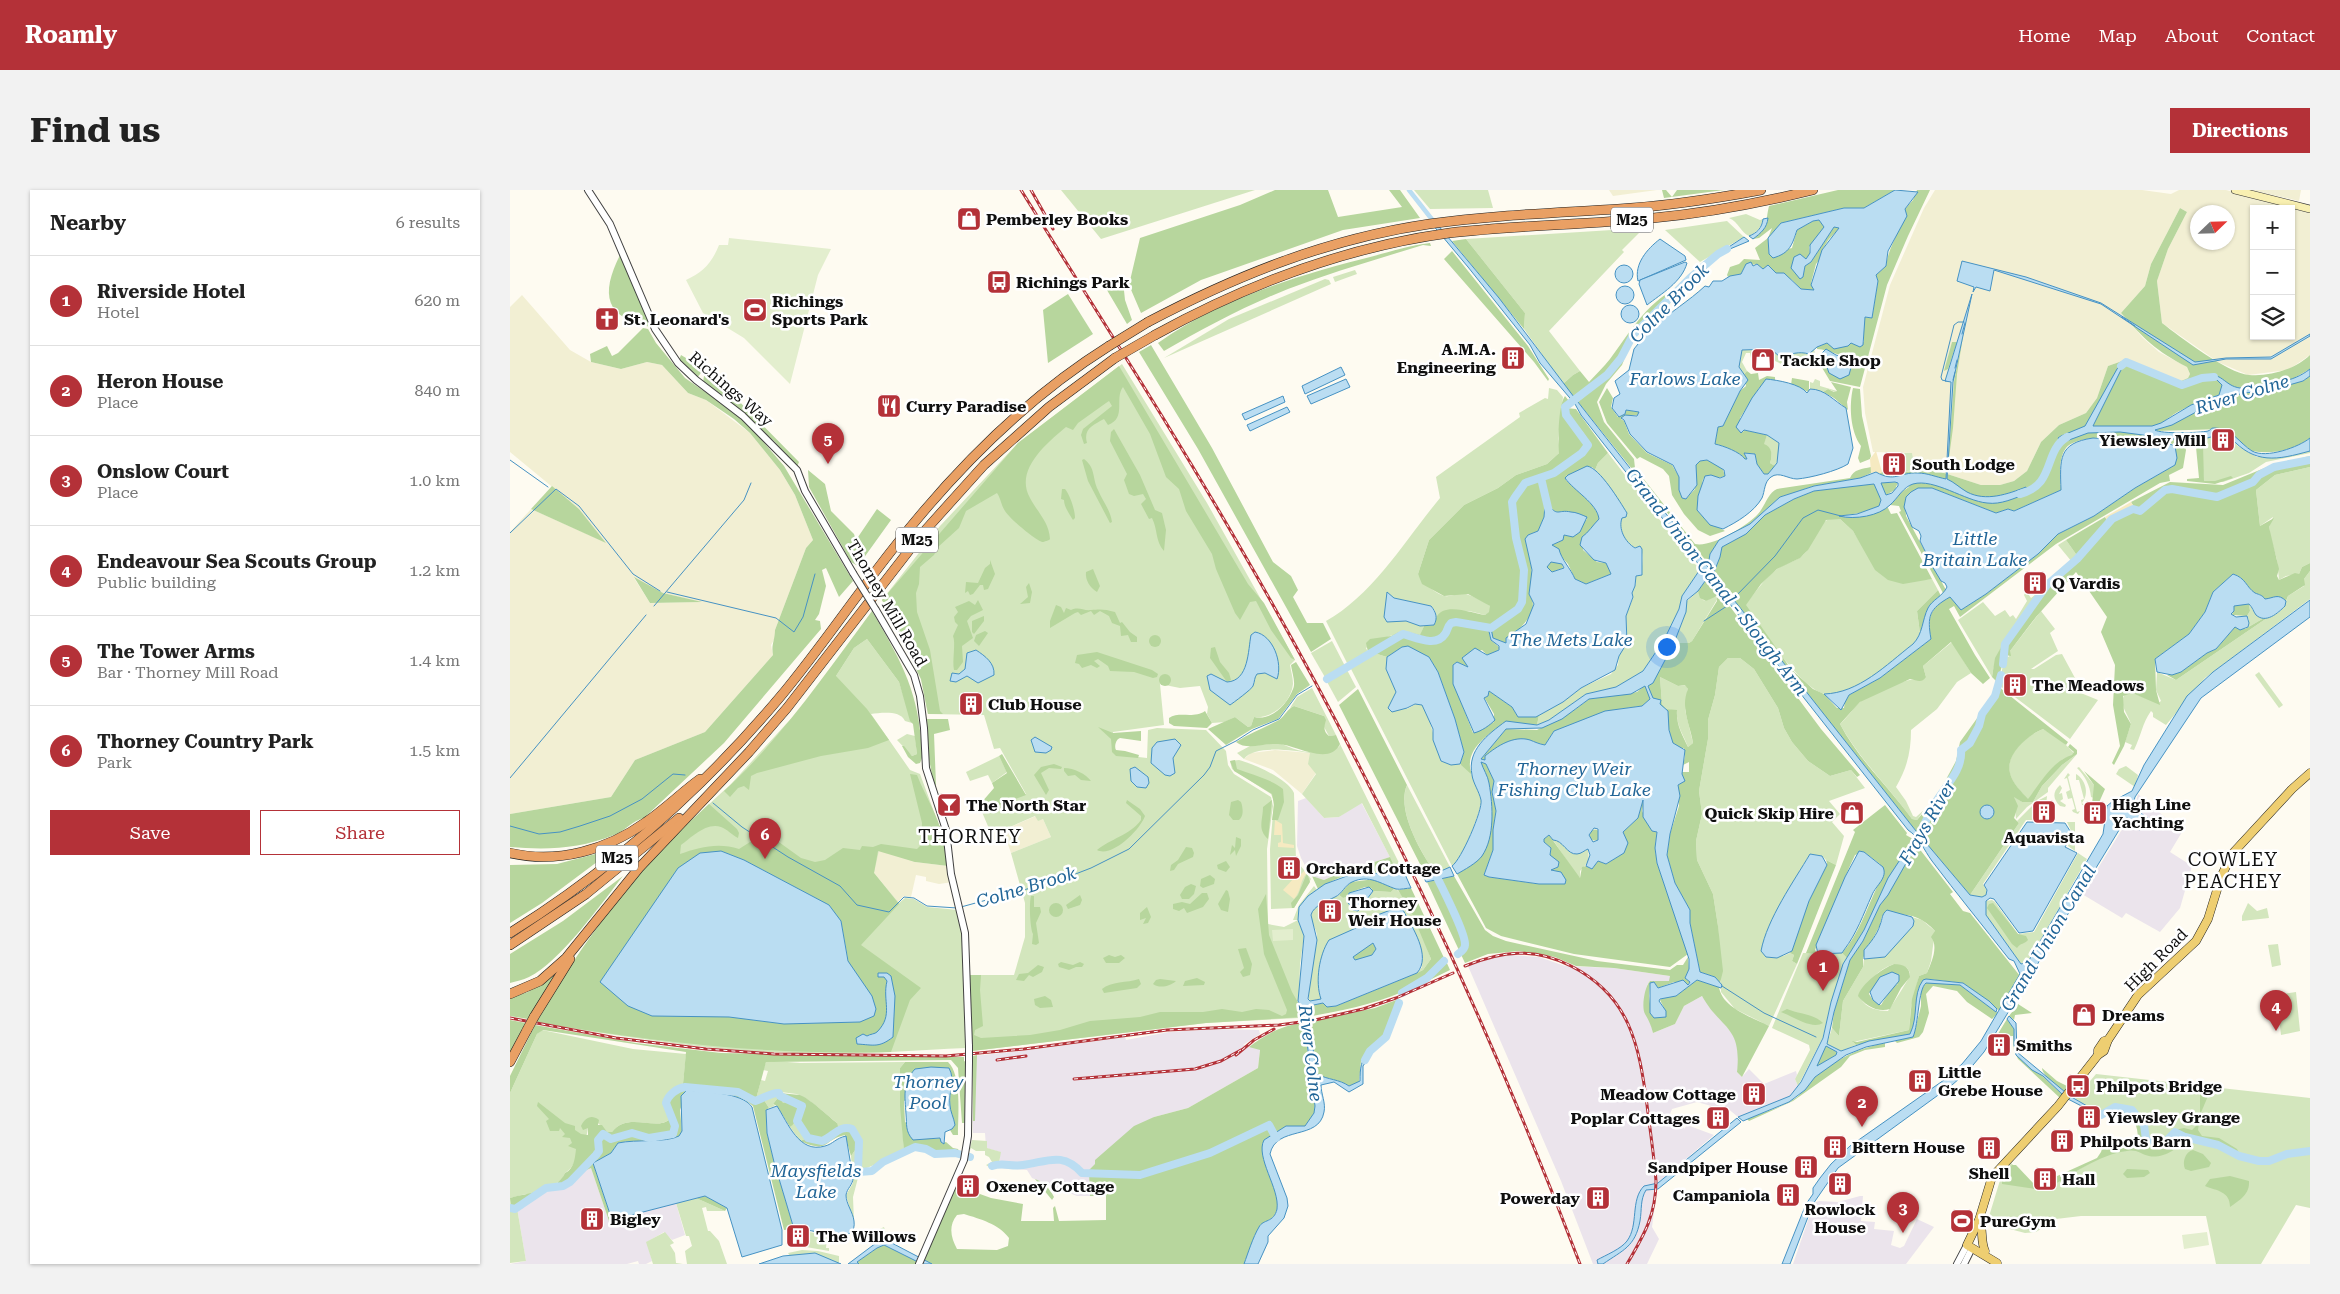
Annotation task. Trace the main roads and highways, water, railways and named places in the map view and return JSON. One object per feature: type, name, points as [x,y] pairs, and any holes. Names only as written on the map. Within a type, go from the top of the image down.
[{"type":"highway","name":"M25","points":[[510,933],[578,888],[630,848],[689,796],[783,693],[899,541],[962,468],[1006,425],[1039,397],[1108,346],[1148,322],[1210,290],[1267,266],[1338,243],[1440,222],[1699,201],[1761,190]]},
{"type":"highway","name":"M25","points":[[510,945],[586,894],[699,803],[749,752],[805,686],[902,558],[967,483],[1020,430],[1115,358],[1217,302],[1273,278],[1341,257],[1450,233],[1654,218],[1714,210],[1813,190]]},
{"type":"highway","points":[[512,854],[565,855],[586,851],[612,842],[647,821],[713,770]]},
{"type":"highway","points":[[510,1062],[534,1017],[582,940],[628,880],[699,803]]},
{"type":"highway","points":[[510,994],[531,986],[548,976],[582,940]]},
{"type":"main road","points":[[2235,190],[2310,209]]},
{"type":"main road","name":"High Road","points":[[1979,1220],[1986,1197],[1991,1192],[1999,1169],[2070,1093],[2098,1055],[2104,1052],[2108,1040],[2138,995],[2196,942],[2208,919],[2221,877],[2232,854],[2292,789],[2310,773]]},
{"type":"main road","points":[[1971,1244],[1980,1226],[1979,1220]]},
{"type":"main road","points":[[1979,1220],[1983,1228],[1982,1242],[1985,1250]]},
{"type":"main road","points":[[1971,1244],[1985,1250],[1998,1263]]},
{"type":"main road","points":[[1971,1244],[1998,1263]]},
{"type":"water","name":"Farlows Lake","points":[[1895,190],[1918,192],[1905,209],[1907,216],[1888,251],[1886,266],[1876,275],[1878,281],[1872,318],[1865,317],[1863,345],[1860,347],[1851,343],[1848,346],[1834,349],[1827,343],[1817,347],[1809,354],[1798,353],[1780,357],[1771,349],[1742,350],[1739,367],[1748,380],[1740,391],[1723,426],[1718,427],[1715,444],[1736,452],[1745,459],[1747,459],[1744,453],[1755,454],[1757,464],[1764,474],[1768,474],[1777,463],[1779,443],[1767,435],[1744,430],[1741,433],[1736,427],[1752,398],[1766,379],[1776,380],[1800,387],[1807,393],[1810,389],[1820,391],[1846,408],[1853,448],[1848,464],[1830,472],[1797,479],[1774,475],[1767,481],[1759,503],[1745,516],[1723,529],[1710,525],[1697,510],[1698,496],[1705,476],[1711,475],[1720,478],[1725,476],[1724,470],[1707,460],[1700,461],[1696,465],[1697,485],[1686,499],[1682,498],[1679,490],[1679,477],[1673,465],[1647,452],[1630,434],[1624,420],[1621,418],[1625,415],[1637,416],[1639,412],[1626,410],[1625,414],[1619,417],[1612,408],[1614,398],[1620,394],[1615,381],[1629,370],[1634,349],[1650,329],[1705,286],[1709,287],[1713,281],[1722,281],[1730,276],[1741,274],[1746,264],[1751,262],[1753,266],[1757,264],[1763,269],[1768,265],[1776,273],[1784,273],[1801,289],[1814,290],[1811,285],[1822,250],[1839,228],[1834,227],[1811,262],[1805,266],[1803,277],[1800,279],[1791,268],[1794,257],[1800,254],[1806,259],[1810,253],[1810,245],[1824,227],[1819,220],[1813,221],[1797,230],[1790,248],[1783,254],[1773,258],[1769,254],[1768,238],[1781,223],[1844,208],[1864,208]]},
{"type":"water","points":[[1768,218],[1761,232],[1753,239],[1749,236],[1759,230],[1763,219]]},
{"type":"water","name":"Grand Union Canal","points":[[1432,224],[1437,224],[1499,298],[1574,397],[1916,831],[1970,895],[1982,897],[1986,895],[1987,890],[1984,885],[2027,822],[2065,823],[2072,834],[2065,847],[2077,853],[2033,931],[2019,933],[1994,899],[1990,898],[1986,901],[1986,915],[2021,964],[2028,962],[2103,834],[2107,806],[2132,791],[2144,765],[2187,696],[2213,672],[2310,600],[2310,617],[2201,698],[2135,797],[2131,812],[2139,812],[2148,818],[2140,830],[2130,824],[2127,817],[1984,1052],[1968,1071],[1952,1085],[1838,1168],[1813,1204],[1790,1264],[1782,1264],[1806,1204],[1813,1194],[1813,1188],[1831,1164],[1850,1146],[1944,1080],[1962,1064],[1981,1041],[2020,974],[2014,961],[2009,959],[1960,898],[1918,840],[1908,830],[1581,415],[1575,404],[1540,363],[1530,345]]},
{"type":"water","points":[[1744,237],[1749,241],[1718,254]]},
{"type":"water","points":[[1660,239],[1685,256],[1686,260],[1638,281],[1638,269],[1643,257]]},
{"type":"water","points":[[1962,261],[2026,277],[2101,303],[2195,362],[2226,358],[2271,357],[2310,334],[2310,336],[2271,359],[2226,359],[2193,365],[2101,304],[1994,270],[1990,291],[1976,287],[1973,292],[1974,287],[1957,281]]},
{"type":"water","points":[[1685,262],[1687,263],[1684,270],[1676,282],[1647,305],[1639,284],[1640,280]]},
{"type":"water","points":[[1624,265],[1630,268],[1633,274],[1630,280],[1624,283],[1618,280],[1615,274],[1618,268]]},
{"type":"water","points":[[1625,286],[1631,289],[1634,295],[1631,301],[1625,304],[1619,301],[1616,295],[1619,289]]},
{"type":"water","points":[[1972,294],[1953,382],[1947,479],[1974,495],[1997,496],[2026,487],[2028,493],[2003,502],[1987,503],[1930,484],[1913,484],[1880,512],[1852,518],[1839,516],[1857,514],[1879,506],[1881,500],[1874,484],[1814,491],[1794,499],[1765,515],[1746,534],[1722,547],[1714,572],[1707,562],[1719,540],[1750,524],[1780,497],[1814,486],[1860,478],[1876,472],[1888,477],[1918,473],[1946,479],[1951,382],[1945,381]],"holes":[[[1881,483],[1898,483],[1898,486],[1892,493],[1886,495]]]},
{"type":"water","points":[[1630,305],[1636,308],[1639,314],[1636,320],[1630,323],[1624,320],[1621,314],[1624,308]]},
{"type":"water","points":[[1826,349],[1836,355],[1853,360],[1849,375],[1840,379],[1829,373],[1822,353]]},
{"type":"water","points":[[2124,361],[2128,363],[2124,364],[2093,426],[2152,426],[2161,423],[2191,405],[2219,395],[2222,385],[2216,379],[2205,377],[2210,375],[2215,375],[2240,388],[2289,380],[2310,369],[2310,376],[2303,381],[2268,391],[2243,393],[2211,404],[2172,425],[2155,430],[2189,433],[2208,431],[2211,428],[2226,430],[2247,448],[2265,454],[2291,448],[2310,438],[2310,451],[2287,457],[2267,458],[2248,452],[2230,437],[2225,437],[2223,434],[2207,438],[2173,439],[2120,432],[2088,433],[2061,443],[2058,438],[2085,426],[2117,369]]},
{"type":"water","points":[[1341,367],[1345,375],[1305,394],[1302,386]]},
{"type":"water","points":[[1346,379],[1350,387],[1311,404],[1307,396]]},
{"type":"water","points":[[1283,396],[1285,402],[1245,420],[1242,414]]},
{"type":"water","points":[[1287,407],[1290,412],[1250,431],[1247,425]]},
{"type":"water","name":"Little Britain Lake","points":[[2093,438],[2167,443],[2175,446],[2177,458],[2175,465],[2135,488],[2094,516],[2058,534],[2038,554],[1986,594],[1961,610],[1950,597],[1943,601],[1931,614],[1929,624],[1931,639],[1880,678],[1849,695],[1841,710],[1824,694],[1849,689],[1860,683],[1882,669],[1913,644],[1919,636],[1928,608],[1947,587],[1932,566],[1934,560],[1932,555],[1926,553],[1920,541],[1919,531],[1912,527],[1904,507],[1906,497],[1911,492],[1918,488],[1932,488],[1996,513],[2008,509],[2014,511],[2061,490],[2061,461],[2067,448],[2082,440]]},
{"type":"water","name":"The Mets Lake","points":[[1587,466],[1598,473],[1627,513],[1621,522],[1625,539],[1635,548],[1640,546],[1642,549],[1642,575],[1636,576],[1632,593],[1633,597],[1626,616],[1627,643],[1619,656],[1615,670],[1581,688],[1563,702],[1536,717],[1518,717],[1512,707],[1489,691],[1488,696],[1484,698],[1495,720],[1486,728],[1474,733],[1453,684],[1453,665],[1457,662],[1468,667],[1462,658],[1475,648],[1487,655],[1499,650],[1499,646],[1491,640],[1488,627],[1491,628],[1493,638],[1506,643],[1506,638],[1526,624],[1534,604],[1529,594],[1532,570],[1525,539],[1528,535],[1538,531],[1547,503],[1556,512],[1573,512],[1587,517],[1580,532],[1573,537],[1564,535],[1563,540],[1552,545],[1559,549],[1575,579],[1586,584],[1611,574],[1606,563],[1594,560],[1580,545],[1582,537],[1599,519],[1594,508],[1585,497],[1565,478]],"holes":[[[1551,562],[1562,564],[1564,568],[1552,572],[1547,567]]]},
{"type":"water","name":"Thorney Weir Fishing Club Lake","points":[[1701,568],[1708,577],[1698,591],[1687,600],[1686,612],[1674,643],[1653,683],[1648,686],[1653,698],[1661,700],[1660,704],[1668,711],[1669,730],[1673,743],[1685,750],[1682,774],[1685,781],[1678,785],[1680,796],[1670,834],[1667,855],[1675,883],[1690,910],[1690,923],[1700,972],[1715,977],[1722,985],[1721,988],[1697,980],[1676,996],[1660,999],[1659,1001],[1666,1011],[1666,1017],[1654,1018],[1650,1013],[1650,983],[1654,982],[1658,988],[1683,980],[1688,985],[1690,982],[1685,978],[1689,969],[1689,959],[1657,863],[1655,848],[1657,832],[1652,831],[1643,817],[1643,800],[1638,818],[1623,832],[1628,843],[1624,853],[1606,864],[1598,861],[1592,869],[1586,866],[1590,855],[1588,849],[1574,854],[1560,842],[1553,840],[1549,835],[1544,839],[1544,842],[1551,848],[1550,855],[1559,862],[1558,867],[1551,870],[1561,872],[1566,880],[1565,884],[1539,884],[1489,877],[1484,875],[1493,850],[1493,830],[1496,811],[1492,792],[1494,781],[1486,764],[1481,762],[1488,780],[1491,801],[1492,821],[1489,840],[1482,856],[1474,864],[1457,874],[1452,866],[1461,855],[1479,814],[1481,800],[1471,766],[1480,744],[1506,721],[1537,725],[1549,720],[1586,694],[1616,687],[1643,671],[1664,640],[1679,609],[1682,596]],"holes":[[[1645,686],[1650,699],[1642,706],[1605,711],[1554,731],[1545,745],[1524,739],[1512,740],[1490,752],[1485,756],[1485,760],[1481,759],[1506,729],[1542,728],[1562,719],[1589,699],[1631,694]],[[1594,828],[1598,829],[1598,840],[1593,842],[1589,835]]]},
{"type":"water","points":[[2233,574],[2241,578],[2252,591],[2265,599],[2281,597],[2286,601],[2285,606],[2272,616],[2264,618],[2256,615],[2249,604],[2234,606],[2234,611],[2231,614],[2236,617],[2247,616],[2248,627],[2240,630],[2235,627],[2216,649],[2207,653],[2181,672],[2172,675],[2157,672],[2155,659],[2189,634],[2205,612],[2213,592]]},
{"type":"water","points":[[1387,592],[1394,598],[1431,606],[1436,615],[1434,625],[1420,626],[1406,621],[1387,622],[1384,617]]},
{"type":"water","points":[[1255,632],[1267,638],[1275,651],[1279,665],[1277,679],[1265,673],[1257,674],[1252,688],[1230,705],[1210,690],[1207,676],[1211,674],[1227,682],[1240,676],[1246,664],[1251,635]]},
{"type":"water","points":[[1408,646],[1429,657],[1438,672],[1455,719],[1464,752],[1460,764],[1451,765],[1441,761],[1433,740],[1433,729],[1422,705],[1415,704],[1392,712],[1388,708],[1396,692],[1386,669],[1387,657],[1402,647]]},
{"type":"water","points":[[976,650],[991,663],[994,675],[978,683],[967,676],[956,682],[950,681],[952,673],[959,674],[965,669],[967,653]]},
{"type":"water","points":[[1035,737],[1052,747],[1051,750],[1046,753],[1035,752],[1031,740]]},
{"type":"water","points":[[1175,739],[1181,745],[1173,758],[1175,773],[1170,776],[1165,775],[1151,763],[1152,748],[1157,742]]},
{"type":"water","points":[[1135,767],[1148,777],[1149,783],[1146,788],[1137,787],[1131,781],[1130,769]]},
{"type":"water","points":[[1984,805],[1990,805],[1994,812],[1990,819],[1984,819],[1980,815],[1980,809]]},
{"type":"water","points":[[1915,837],[1917,844],[1888,895],[1880,905],[1863,941],[1850,960],[1834,1012],[1827,1044],[1841,1051],[1869,1041],[1910,1034],[1913,1027],[1918,992],[1923,980],[1926,979],[1963,983],[1989,1001],[1997,1009],[1996,1012],[1960,985],[1926,983],[1921,992],[1913,1037],[1866,1047],[1846,1055],[1815,1077],[1805,1090],[1789,1102],[1743,1121],[1738,1117],[1790,1096],[1801,1082],[1823,1038],[1831,1002],[1843,964],[1864,930],[1888,878]],"holes":[[[1826,1046],[1837,1052],[1836,1055],[1817,1066]]]},
{"type":"water","points":[[721,851],[744,860],[829,905],[841,921],[848,961],[872,996],[876,1009],[874,1016],[860,1022],[784,1024],[729,1017],[652,1016],[628,1006],[600,982],[678,868],[700,853]]},
{"type":"water","points":[[1859,851],[1864,852],[1883,867],[1883,878],[1874,891],[1853,937],[1842,953],[1818,954],[1816,945],[1845,877]]},
{"type":"water","points":[[1810,854],[1822,856],[1827,865],[1809,901],[1792,951],[1777,958],[1766,957],[1761,951],[1769,926]]},
{"type":"water","points":[[1418,866],[1432,875],[1450,867],[1454,876],[1426,882]]},
{"type":"water","points":[[1358,872],[1394,875],[1404,872],[1411,888],[1396,889],[1369,879],[1358,880],[1350,883],[1337,896],[1314,909],[1311,915],[1317,940],[1308,999],[1310,1001],[1321,999],[1318,985],[1320,961],[1329,940],[1356,928],[1364,920],[1396,908],[1403,910],[1419,941],[1422,950],[1421,966],[1417,973],[1336,1006],[1327,1007],[1323,1003],[1309,1006],[1307,1010],[1317,1074],[1349,1086],[1360,1081],[1361,1068],[1366,1054],[1369,1050],[1372,1053],[1363,1066],[1363,1084],[1349,1092],[1334,1082],[1321,1085],[1324,1112],[1320,1121],[1314,1127],[1280,1139],[1274,1145],[1270,1154],[1287,1198],[1288,1206],[1284,1218],[1268,1236],[1268,1242],[1258,1264],[1244,1264],[1259,1227],[1273,1217],[1277,1209],[1275,1192],[1263,1155],[1262,1147],[1264,1140],[1286,1126],[1305,1126],[1314,1113],[1315,1106],[1303,1011],[1298,1001],[1304,936],[1298,920],[1299,907],[1308,896],[1325,884]],"holes":[[[1373,943],[1376,949],[1372,955],[1355,960],[1353,957]]]},
{"type":"water","points":[[1369,887],[1373,891],[1358,911],[1353,910],[1347,901],[1349,893]]},
{"type":"water","points":[[1887,910],[1912,917],[1914,921],[1913,926],[1885,957],[1864,959],[1864,950],[1879,929],[1883,915]]},
{"type":"water","points":[[1892,972],[1899,975],[1899,981],[1879,1005],[1873,1000],[1870,992],[1880,977]]},
{"type":"water","points":[[878,973],[887,973],[891,976],[895,996],[893,1037],[880,1044],[857,1044],[856,1038],[863,1034],[867,1036],[876,1033],[885,1020],[887,981],[884,977],[878,977]]},
{"type":"water","points":[[2009,1016],[2016,1023],[2017,1052],[2065,1092],[2063,1095],[2043,1076],[2032,1070],[2016,1055],[2014,1029],[2007,1019]]},
{"type":"water","name":"Thorney Pool","points":[[931,1067],[949,1068],[952,1077],[950,1100],[955,1125],[952,1129],[945,1132],[944,1144],[940,1138],[913,1140],[907,1128],[906,1085],[915,1069]]},
{"type":"water","points":[[687,1090],[712,1092],[740,1098],[752,1107],[782,1230],[782,1245],[742,1257],[727,1208],[705,1196],[612,1220],[593,1163],[611,1153],[618,1143],[667,1139],[679,1136],[682,1131],[681,1096]]},
{"type":"water","points":[[2068,1095],[2101,1114],[2101,1116],[2066,1098]]},
{"type":"water","name":"Maysfields Lake","points":[[777,1106],[795,1135],[808,1146],[825,1146],[846,1136],[853,1178],[846,1195],[854,1221],[854,1228],[847,1235],[841,1236],[794,1229],[767,1133],[766,1110]]},
{"type":"water","points":[[1737,1118],[1741,1122],[1658,1189],[1646,1190],[1635,1237],[1622,1251],[1603,1264],[1598,1264],[1597,1260],[1624,1244],[1631,1235],[1637,1198],[1644,1186],[1658,1183]]},
{"type":"water","points":[[888,1241],[932,1264],[922,1264],[884,1245],[857,1262],[859,1264],[848,1264],[876,1243]]},
{"type":"water","points":[[815,1253],[841,1264],[759,1264],[783,1256]]},
{"type":"waterway","name":"Grand Union Canal - Slough Arm","points":[[1409,190],[1434,222]]},
{"type":"waterway","name":"Colne Brook","points":[[1327,679],[1403,634],[1425,640],[1436,640],[1445,634],[1451,623],[1456,622],[1491,628],[1518,609],[1522,602],[1524,570],[1516,538],[1512,502],[1525,483],[1554,473],[1582,453],[1588,445],[1566,415],[1565,407],[1607,375],[1621,358],[1633,335],[1690,278],[1718,254],[1727,249]]},
{"type":"waterway","points":[[2122,317],[2135,326]]},
{"type":"waterway","points":[[1946,381],[1942,380],[1941,377],[1954,325],[1958,322],[1964,322]]},
{"type":"waterway","points":[[1962,334],[1965,323]]},
{"type":"waterway","points":[[1955,368],[1957,360]]},
{"type":"waterway","points":[[2121,366],[2126,362],[2182,385],[2202,378],[2214,377]]},
{"type":"waterway","points":[[1953,380],[1955,372]]},
{"type":"waterway","name":"River Colne","points":[[2020,494],[2031,490],[2039,483],[2055,451],[2067,437]]},
{"type":"waterway","points":[[510,460],[548,487]]},
{"type":"waterway","name":"Frays River","points":[[2003,664],[2005,644],[2047,585],[2077,559],[2112,519],[2133,509],[2140,511],[2165,490],[2172,489],[2217,497],[2253,482],[2259,475],[2274,467],[2310,460]]},
{"type":"waterway","points":[[1541,478],[1549,512]]},
{"type":"waterway","points":[[654,606],[744,500],[751,483]]},
{"type":"waterway","points":[[510,533],[556,489],[579,506],[633,574],[660,591]]},
{"type":"waterway","points":[[1734,598],[1775,556],[1803,518],[1818,510],[1841,516]]},
{"type":"waterway","points":[[667,592],[776,618],[794,632],[803,617],[815,574]]},
{"type":"waterway","points":[[1704,621],[1727,606]]},
{"type":"waterway","points":[[510,778],[646,615]]},
{"type":"waterway","name":"Frays River","points":[[1915,843],[1934,805],[1956,772],[1961,758],[1961,750],[1970,743],[1979,726],[1982,714],[1995,696],[2001,675]]},
{"type":"waterway","name":"Colne Brook","points":[[961,907],[1060,880],[1091,868],[1129,849],[1204,775],[1210,767],[1216,751],[1253,730],[1279,719],[1297,695],[1312,686]]},
{"type":"waterway","name":"Colne Brook","points":[[510,826],[539,834],[560,832],[610,816],[642,799],[673,774],[685,775]]},
{"type":"waterway","name":"Colne Brook","points":[[713,803],[742,827],[788,857],[840,886],[857,905],[889,912],[904,897],[914,898],[927,906],[957,908]]},
{"type":"waterway","points":[[1437,877],[1464,939],[1464,948],[1458,954]]},
{"type":"waterway","points":[[1402,993],[1427,978],[1444,961]]},
{"type":"waterway","points":[[1722,986],[1764,1013],[1816,1037]]},
{"type":"waterway","points":[[1365,1060],[1370,1051],[1386,1037],[1399,1003]]},
{"type":"waterway","points":[[510,1208],[515,1209],[546,1188],[563,1186],[570,1182],[599,1151],[598,1140],[603,1134],[611,1139],[632,1133],[649,1138],[673,1134],[675,1126],[666,1103],[673,1092],[685,1087],[738,1092],[755,1101],[779,1093],[780,1096],[802,1106],[797,1121],[808,1138],[822,1141],[844,1128],[852,1129],[859,1141],[858,1170]]},
{"type":"waterway","points":[[2092,1112],[2101,1115],[2115,1107],[2132,1110],[2144,1125],[2146,1140],[2164,1143],[2175,1132],[2185,1137],[2218,1145],[2239,1156],[2259,1161],[2269,1161],[2287,1154],[2310,1151]]},
{"type":"waterway","points":[[992,1166],[1061,1160],[1075,1166],[1082,1173],[1140,1175],[1210,1153],[1269,1125],[1276,1138]]},
{"type":"waterway","points":[[859,1172],[872,1171],[883,1162],[915,1147],[926,1149],[935,1154],[955,1153],[970,1157]]},
{"type":"railway","points":[[1021,190],[1217,508],[1339,726],[1426,902],[1467,992],[1507,1082],[1580,1264]]},
{"type":"railway","points":[[1031,190],[1053,229]]},
{"type":"railway","points":[[1465,966],[1505,954],[1518,953],[1544,956],[1571,966],[1591,978],[1607,992],[1619,1007],[1628,1024],[1640,1062],[1656,1181],[1654,1204],[1648,1224],[1627,1264]]},
{"type":"railway","points":[[510,1018],[616,1038],[706,1049],[774,1054],[946,1056],[1024,1049],[1167,1030],[1279,1025],[1315,1020],[1363,1009],[1396,998],[1453,973]]},
{"type":"railway","points":[[1236,1055],[1254,1040],[1274,1029]]},
{"type":"railway","points":[[1074,1079],[1195,1069],[1221,1061],[1241,1050]]},
{"type":"railway","points":[[997,1060],[1026,1056]]},
{"type":"place","name":"Pemberley Books","points":[[969,219]]},
{"type":"place","name":"Richings Park","points":[[999,282]]},
{"type":"place","name":"Richings Sports Park","points":[[755,310]]},
{"type":"place","name":"St. Leonard's","points":[[607,319]]},
{"type":"place","name":"A.M.A. Engineering","points":[[1513,358]]},
{"type":"place","name":"Tackle Shop","points":[[1763,360]]},
{"type":"place","name":"Curry Paradise","points":[[889,406]]},
{"type":"place","name":"Yiewsley Mill","points":[[2223,440]]},
{"type":"place","name":"The Tower Arms","points":[[828,464]]},
{"type":"place","name":"South Lodge","points":[[1894,464]]},
{"type":"place","name":"Q Vardis","points":[[2035,583]]},
{"type":"place","name":"The Meadows","points":[[2015,685]]},
{"type":"place","name":"Club House","points":[[971,704]]},
{"type":"place","name":"The North Star","points":[[949,805]]},
{"type":"place","name":"Aquavista","points":[[2044,812]]},
{"type":"place","name":"Quick Skip Hire","points":[[1852,813]]},
{"type":"place","name":"High Line Yachting","points":[[2095,813]]},
{"type":"place","name":"Thorney Country Park","points":[[765,859]]},
{"type":"place","name":"Orchard Cottage","points":[[1289,868]]},
{"type":"place","name":"Thorney Weir House","points":[[1330,911]]},
{"type":"place","name":"Riverside Hotel","points":[[1823,991]]},
{"type":"place","name":"Dreams","points":[[2084,1015]]},
{"type":"place","name":"Endeavour Sea Scouts Group","points":[[2276,1031]]},
{"type":"place","name":"Smiths","points":[[1999,1045]]},
{"type":"place","name":"Little Grebe House","points":[[1920,1081]]},
{"type":"place","name":"Philpots Bridge","points":[[2078,1086]]},
{"type":"place","name":"Meadow Cottage","points":[[1754,1094]]},
{"type":"place","name":"Yiewsley Grange","points":[[2089,1117]]},
{"type":"place","name":"Poplar Cottages","points":[[1718,1118]]},
{"type":"place","name":"Heron House","points":[[1862,1127]]},
{"type":"place","name":"Philpots Barn","points":[[2062,1141]]},
{"type":"place","name":"Bittern House","points":[[1835,1147]]},
{"type":"place","name":"Shell","points":[[1989,1148]]},
{"type":"place","name":"Sandpiper House","points":[[1806,1167]]},
{"type":"place","name":"Hall","points":[[2045,1179]]},
{"type":"place","name":"Rowlock House","points":[[1840,1184]]},
{"type":"place","name":"Oxeney Cottage","points":[[968,1186]]},
{"type":"place","name":"Campaniola","points":[[1788,1195]]},
{"type":"place","name":"Powerday","points":[[1598,1198]]},
{"type":"place","name":"Bigley","points":[[592,1219]]},
{"type":"place","name":"PureGym","points":[[1962,1221]]},
{"type":"place","name":"Onslow Court","points":[[1903,1233]]},
{"type":"place","name":"The Willows","points":[[798,1236]]},
{"type":"district","name":"THORNEY","points":[[970,836]]},
{"type":"district","name":"COWLEY PEACHEY","points":[[2233,870]]}]
